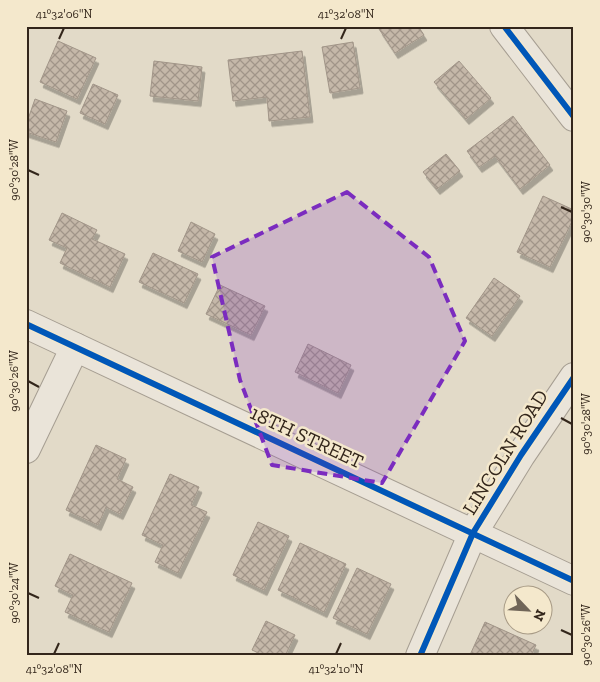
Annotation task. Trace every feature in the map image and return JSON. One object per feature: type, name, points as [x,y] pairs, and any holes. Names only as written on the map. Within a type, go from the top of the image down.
[{"type":"street","points":[[504,26],[574,117]]},
{"type":"street","name":"18TH STREET","points":[[26,324],[574,581]]},
{"type":"street","points":[[26,450],[75,347]]},
{"type":"street","name":"LINCOLN ROAD","points":[[420,656],[474,533],[521,455],[574,377]]},
{"type":"highlighted area","points":[[347,192],[429,257],[465,341],[382,483],[272,465],[240,380],[212,257]]},
{"type":"building","points":[[384,26],[418,26],[424,35],[395,53],[379,29]]},
{"type":"building","points":[[58,41],[96,58],[77,99],[40,82]]},
{"type":"building","points":[[353,42],[360,88],[330,93],[322,47]]},
{"type":"building","points":[[302,51],[310,117],[269,121],[267,97],[233,101],[228,60]]},
{"type":"building","points":[[154,61],[202,67],[198,101],[150,96]]},
{"type":"building","points":[[459,61],[491,98],[466,119],[434,82]]},
{"type":"building","points":[[93,84],[118,95],[105,124],[80,113]]},
{"type":"building","points":[[35,99],[67,111],[56,142],[26,132],[26,125]]},
{"type":"building","points":[[513,116],[550,165],[520,189],[495,156],[479,167],[467,151]]},
{"type":"building","points":[[446,154],[460,171],[437,189],[423,172]]},
{"type":"building","points":[[543,196],[574,210],[574,217],[550,267],[517,252]]},
{"type":"building","points":[[62,213],[97,230],[92,239],[125,254],[110,287],[60,263],[67,248],[49,240]]},
{"type":"building","points":[[191,222],[215,234],[202,262],[178,251]]},
{"type":"building","points":[[153,253],[198,274],[184,303],[139,282]]},
{"type":"building","points":[[494,278],[520,296],[492,336],[466,318]]},
{"type":"building","points":[[220,285],[265,306],[251,335],[206,314]]},
{"type":"building","points":[[308,344],[351,365],[338,393],[295,372]]},
{"type":"building","points":[[96,445],[126,459],[117,479],[133,487],[120,514],[106,507],[98,525],[66,510]]},
{"type":"building","points":[[170,474],[199,487],[191,505],[207,512],[178,573],[155,562],[163,545],[142,535]]},
{"type":"building","points":[[258,522],[289,536],[264,590],[233,575]]},
{"type":"building","points":[[300,543],[346,564],[324,612],[278,590]]},
{"type":"building","points":[[70,554],[132,583],[109,632],[65,612],[73,595],[55,586]]},
{"type":"building","points":[[357,568],[391,584],[367,634],[333,618]]},
{"type":"building","points":[[266,621],[295,635],[285,656],[265,656],[252,650]]},
{"type":"building","points":[[485,622],[502,630],[502,634],[512,634],[536,645],[531,656],[470,655]]},
{"type":"cycle path","points":[[504,26],[574,117]]},
{"type":"cycle path","points":[[26,324],[574,581]]},
{"type":"cycle path","points":[[420,656],[473,533],[521,455],[574,377]]}]
